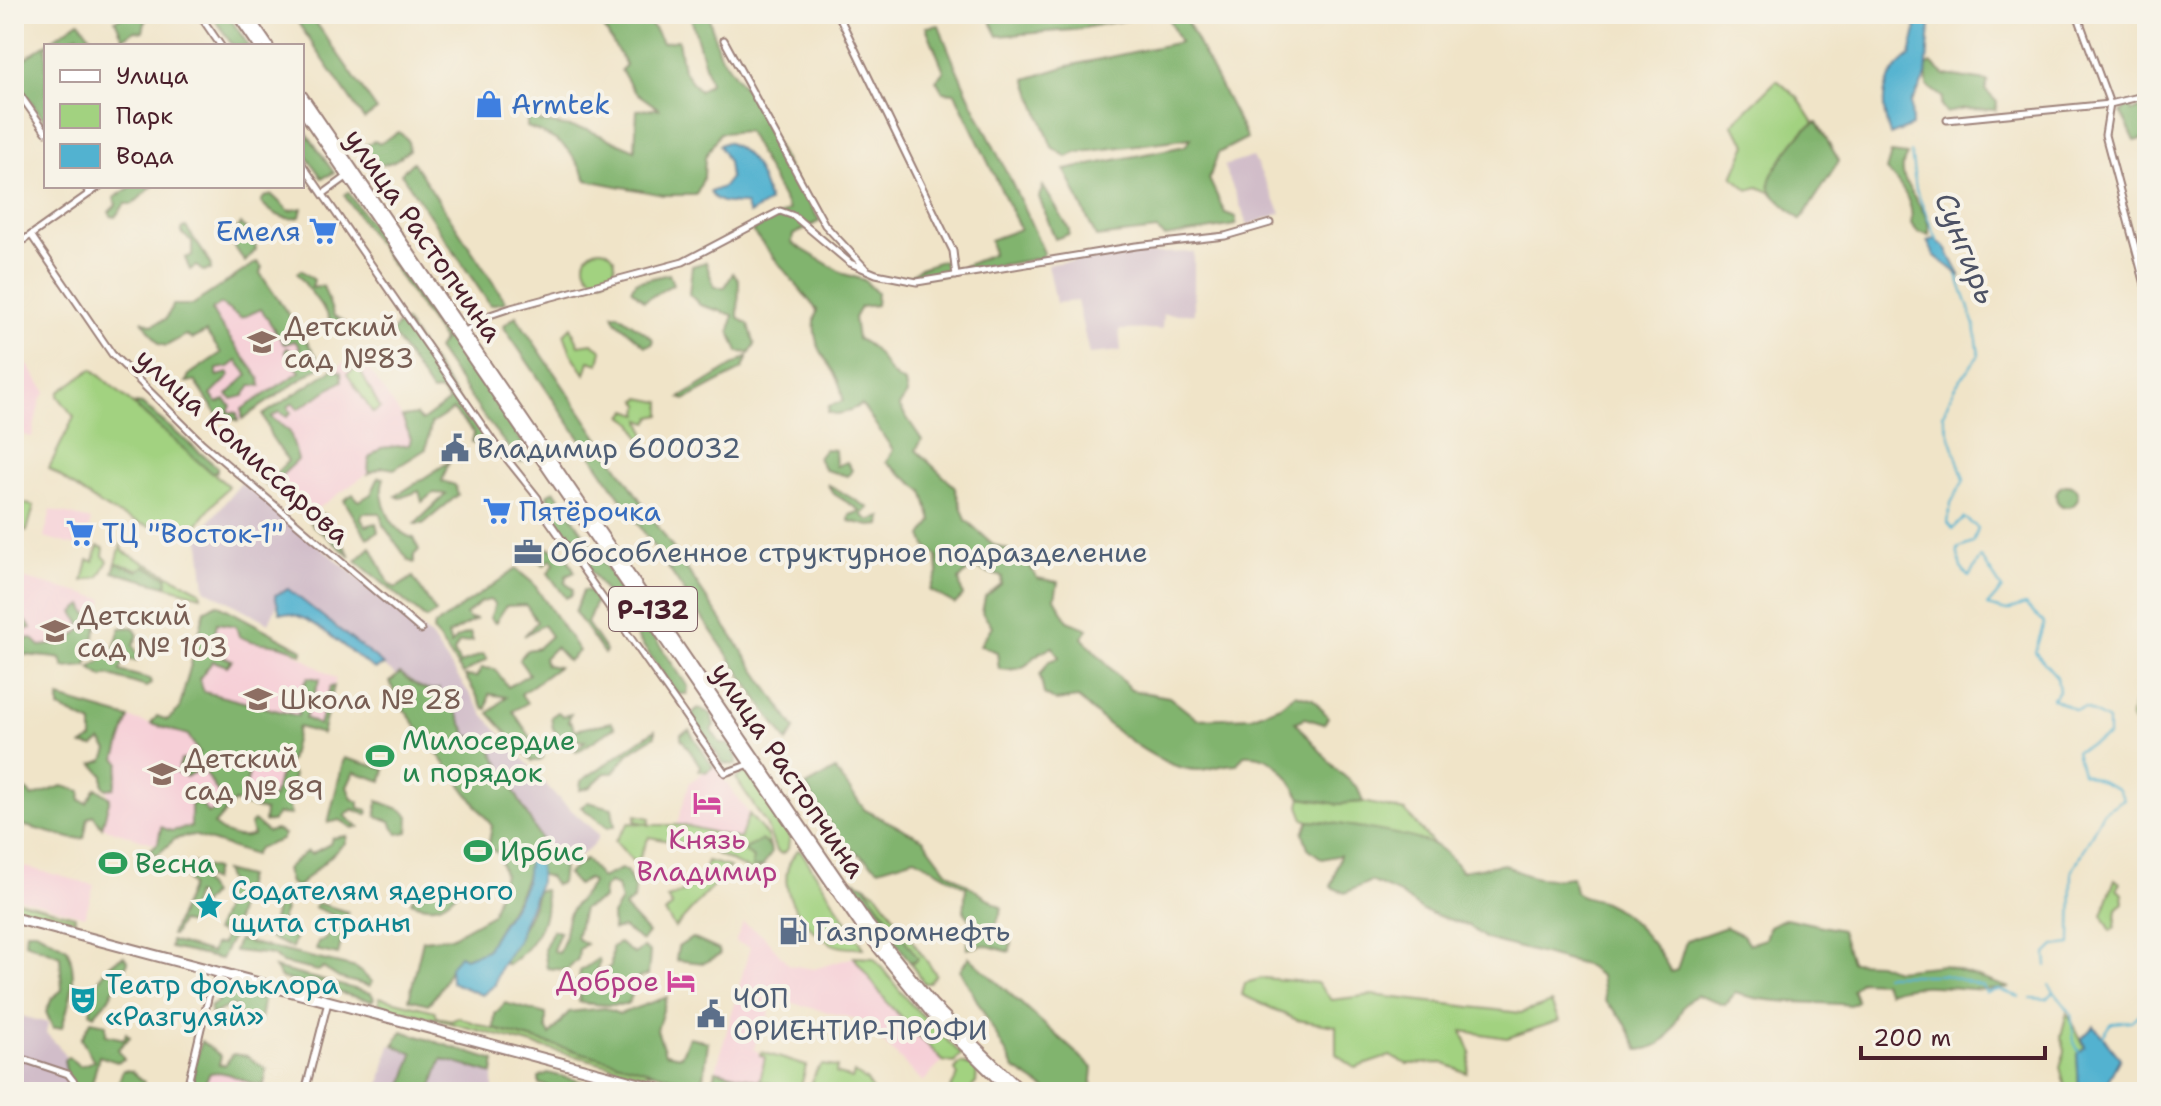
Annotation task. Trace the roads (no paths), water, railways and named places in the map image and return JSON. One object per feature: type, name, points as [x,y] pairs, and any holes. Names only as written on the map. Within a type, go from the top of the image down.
[{"type":"main road","points":[[237,14],[258,44]]},
{"type":"main road","points":[[246,14],[267,44]]},
{"type":"main road","name":"улица Растопчина","points":[[304,99],[868,924],[933,1005],[1022,1092]]},
{"type":"main road","name":"улица Растопчина","points":[[304,112],[890,965],[955,1039],[1011,1092]]},
{"type":"main road","points":[[14,918],[670,1092]]},
{"type":"street","points":[[199,14],[220,44]]},
{"type":"street","points":[[838,14],[953,251],[956,276]]},
{"type":"street","points":[[2077,14],[2110,104],[2105,135],[2147,292]]},
{"type":"street","points":[[724,40],[825,225],[863,262],[866,270]]},
{"type":"street","points":[[14,86],[44,129]]},
{"type":"street","points":[[1947,120],[2110,104],[2147,95]]},
{"type":"street","name":"улица Растопчина","points":[[304,167],[501,453],[538,498],[542,511],[725,773],[750,764]]},
{"type":"street","points":[[323,194],[348,176]]},
{"type":"street","points":[[86,188],[90,193]]},
{"type":"street","points":[[14,247],[97,188]]},
{"type":"street","points":[[464,332],[490,315],[511,308],[683,262],[780,211],[794,216],[829,248],[866,270],[917,282],[1136,246],[1225,236],[1270,223]]},
{"type":"street","name":"улица Комиссарова","points":[[31,235],[112,354],[202,443],[421,630]]},
{"type":"street","points":[[186,1092],[210,990],[222,973]]},
{"type":"street","points":[[305,1092],[328,1002]]},
{"type":"street","points":[[14,1056],[68,1074],[82,1092]]},
{"type":"water","points":[[1913,14],[1931,14],[1926,76],[1911,104],[1912,126],[1890,135],[1884,112],[1885,91],[1893,73],[1910,56],[1916,30]]},
{"type":"water","points":[[727,142],[750,159],[769,202],[749,214],[745,204],[720,201],[710,192],[723,187],[730,178],[728,162],[719,145]]},
{"type":"water","points":[[1935,239],[1946,248],[1961,277],[1934,255],[1927,241]]},
{"type":"water","points":[[288,589],[384,665],[375,669],[316,626],[292,614],[280,613],[275,595]]},
{"type":"water","points":[[532,847],[539,868],[538,886],[518,939],[501,967],[495,985],[482,995],[451,982],[450,967],[459,955],[465,958],[487,950],[517,902],[525,884]]},
{"type":"water","points":[[2094,1026],[2120,1058],[2102,1092],[2079,1089],[2077,1054],[2085,1047],[2082,1038]]},
{"type":"waterway","name":"Сунгирь","points":[[1911,152],[1916,190],[1938,242]]},
{"type":"waterway","name":"Сунгирь","points":[[1957,275],[1975,325],[1979,355],[1954,388],[1943,414],[1964,480],[1951,503],[1948,523],[1953,529],[1964,518],[1978,528],[1973,543],[1957,549],[1961,568],[1969,577],[1981,557],[2002,589],[1987,606],[2007,611],[2025,605],[2044,623],[2035,652],[2057,677],[2059,691],[2052,698],[2075,710],[2085,708],[2108,721],[2108,736],[2076,751],[2082,773],[2118,789],[2124,799],[2103,812],[2072,872],[2071,944],[2054,946],[2046,954],[2047,966]]},
{"type":"waterway","points":[[1884,975],[1944,975],[1983,986],[1986,993],[1998,990],[2020,997]]},
{"type":"waterway","name":"Сунгирь","points":[[2049,985],[2071,1013],[2074,1042],[2080,1054]]},
{"type":"waterway","points":[[2031,998],[2047,999],[2054,992]]},
{"type":"waterway","points":[[2103,1036],[2112,1023],[2131,1021],[2147,1008]]},
{"type":"place","name":"Armtek","points":[[489,104]]},
{"type":"place","name":"Емеля","points":[[323,231]]},
{"type":"place","name":"Детский сад №83","points":[[262,342]]},
{"type":"place","name":"Владимир 600032","points":[[455,448]]},
{"type":"place","name":"Пятёрочка","points":[[497,511]]},
{"type":"place","name":"ТЦ \"Восток-1\"","points":[[80,533]]},
{"type":"place","name":"Обособленное структурное подразделение","points":[[528,552]]},
{"type":"place","name":"Детский сад № 103","points":[[55,631]]},
{"type":"place","name":"Школа № 28","points":[[258,699]]},
{"type":"place","name":"Милосердие и порядок","points":[[380,756]]},
{"type":"place","name":"Детский сад № 89","points":[[162,774]]},
{"type":"place","name":"Князь Владимир","points":[[707,803]]},
{"type":"place","name":"Ирбис","points":[[478,851]]},
{"type":"place","name":"Весна","points":[[113,863]]},
{"type":"place","name":"Содателям ядерного щита страны","points":[[209,906]]},
{"type":"place","name":"Газпромнефть","points":[[793,931]]},
{"type":"place","name":"Доброе","points":[[681,981]]},
{"type":"place","name":"Театр фольклора «Разгуляй»","points":[[83,1000]]},
{"type":"place","name":"ЧОП ОРИЕНТИР-ПРОФИ","points":[[711,1014]]}]
